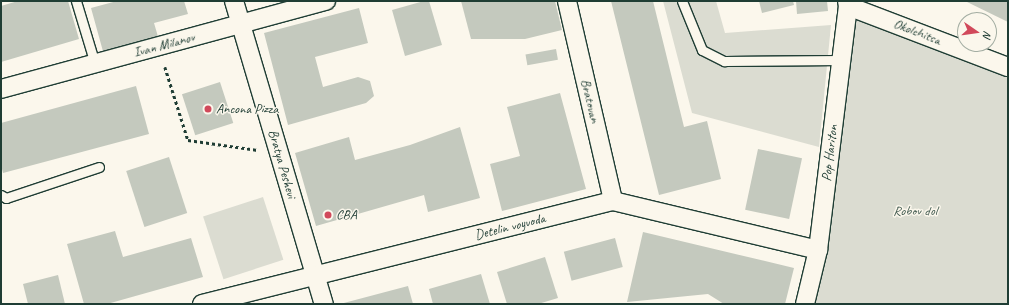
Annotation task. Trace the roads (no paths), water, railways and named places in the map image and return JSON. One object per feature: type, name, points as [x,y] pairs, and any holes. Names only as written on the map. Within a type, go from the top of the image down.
[{"type":"street","name":"Bratya Peshevi","points":[[234,1],[324,304]]},
{"type":"street","name":"Ivan Milanov","points":[[1,89],[326,1]]},
{"type":"street","name":"Bratovan","points":[[567,1],[613,201]]},
{"type":"street","name":"Pop Hariton","points":[[805,304],[818,250],[847,3]]},
{"type":"street","name":"Okolchitsa","points":[[847,3],[1008,67]]},
{"type":"street","name":"Detelin voyvoda","points":[[202,304],[613,201],[818,250]]},
{"type":"lane","points":[[76,1],[95,64]]},
{"type":"lane","points":[[682,1],[702,50],[724,61],[841,60]]},
{"type":"lane","points":[[1,195],[6,198],[99,167]]},
{"type":"place","name":"Ancona Pizza","points":[[208,109]]},
{"type":"place","name":"CBA","points":[[328,215]]},
{"type":"park label","name":"Robov dol","points":[[915,211]]}]
